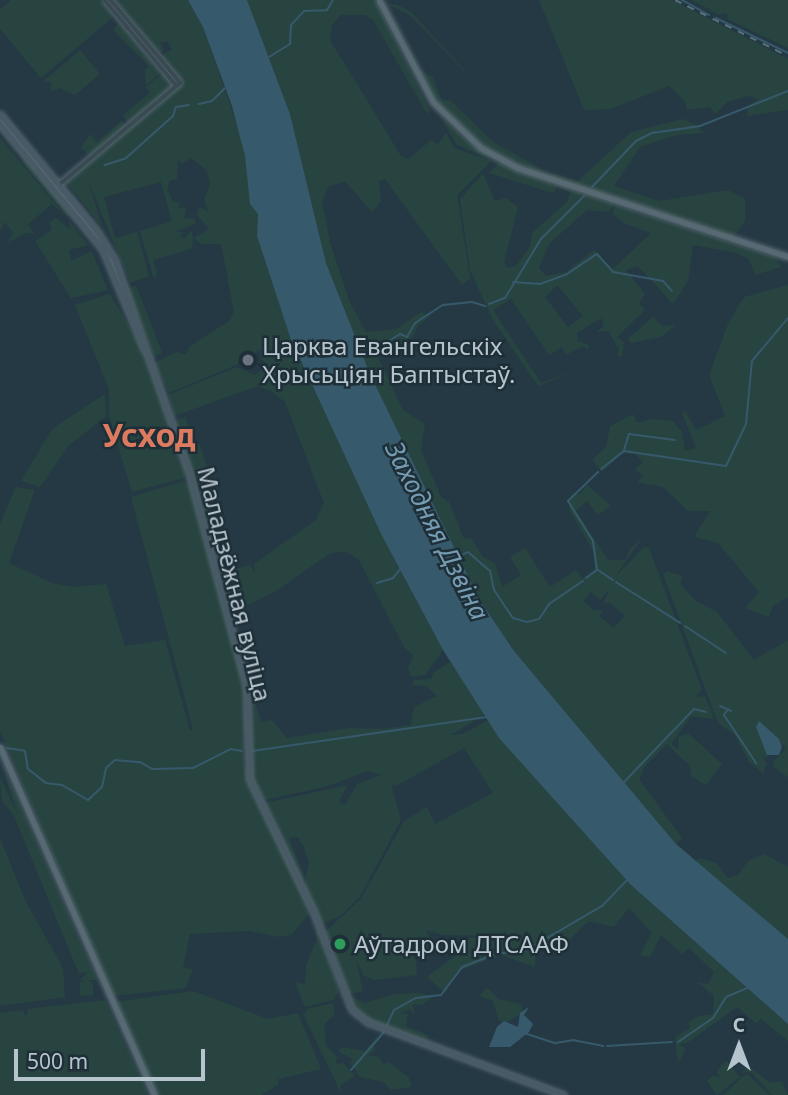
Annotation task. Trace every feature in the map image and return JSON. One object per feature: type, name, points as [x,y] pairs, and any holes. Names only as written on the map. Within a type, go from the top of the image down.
[{"type":"main road","points":[[379,0],[433,102],[481,148],[528,171],[788,257]]},
{"type":"main road","name":"Маладзёжная вуліца","points":[[0,114],[103,250],[136,336],[151,360],[189,471],[247,686],[247,738],[253,788],[314,912],[356,1016],[564,1095]]},
{"type":"main road","name":"Маладзёжная вуліца","points":[[0,124],[57,187]]},
{"type":"main road","points":[[0,747],[153,1095]]},
{"type":"street","points":[[57,187],[178,84],[108,0]]},
{"type":"green space","points":[[11,0],[99,0],[113,17],[41,78],[0,29],[0,9]]},
{"type":"green space","points":[[115,0],[188,0],[201,21],[240,133],[258,214],[257,236],[290,337],[381,534],[443,650],[425,675],[411,677],[408,667],[414,656],[404,647],[359,560],[345,551],[329,554],[276,591],[230,614],[221,573],[250,565],[255,573],[254,564],[316,520],[324,503],[285,402],[271,391],[258,386],[174,416],[168,395],[237,367],[255,375],[269,364],[260,359],[261,349],[236,365],[169,393],[154,363],[177,352],[186,355],[189,347],[229,321],[234,312],[221,244],[201,244],[194,238],[209,229],[196,214],[199,207],[208,211],[204,199],[210,185],[207,171],[191,158],[181,164],[178,158],[177,179],[170,180],[167,189],[173,201],[180,203],[178,208],[186,207],[184,218],[195,219],[195,224],[177,231],[184,233],[180,236],[184,239],[192,230],[193,242],[191,249],[153,260],[157,275],[153,276],[140,231],[172,221],[161,182],[104,197],[115,238],[137,232],[149,276],[130,283],[88,180],[102,226],[66,182],[183,82],[162,56],[172,49],[167,41],[160,43],[164,50],[160,53]]},
{"type":"green space","points":[[247,0],[375,0],[430,111],[427,114],[373,20],[365,15],[341,15],[332,25],[330,40],[401,156],[409,159],[431,140],[438,144],[446,133],[454,148],[491,161],[457,195],[470,278],[462,285],[385,179],[379,181],[381,201],[372,212],[345,181],[328,187],[322,201],[330,242],[349,300],[366,332],[396,329],[421,312],[431,316],[418,325],[413,337],[387,352],[379,346],[374,349],[403,410],[425,424],[421,450],[441,497],[449,502],[464,539],[471,538],[483,557],[495,563],[502,587],[521,575],[510,557],[525,548],[550,587],[576,570],[582,578],[595,569],[593,551],[569,509],[571,495],[580,494],[587,485],[611,506],[598,515],[587,501],[576,511],[608,560],[626,560],[629,550],[643,537],[615,577],[644,547],[649,548],[702,690],[695,697],[705,696],[714,719],[691,716],[671,744],[678,750],[679,736],[689,734],[722,764],[706,785],[691,776],[690,766],[667,744],[645,766],[639,779],[682,838],[676,844],[514,651],[472,588],[370,374],[326,263],[290,114]],"holes":[[[609,590],[604,603],[610,603],[625,616],[614,628],[599,616],[603,610],[594,610],[583,601],[591,592],[600,600]]]},
{"type":"green space","points":[[539,0],[672,0],[788,59],[788,110],[747,116],[748,106],[759,99],[748,96],[727,102],[715,114],[710,107],[687,110],[684,100],[669,86],[611,109],[584,110]]},
{"type":"green space","points":[[692,0],[788,0],[788,48],[728,19],[727,13],[719,15]]},
{"type":"green space","points":[[385,3],[398,5],[411,12],[488,96],[410,15]]},
{"type":"green space","points":[[119,23],[161,73],[146,85],[145,70],[149,66],[113,30]]},
{"type":"green space","points":[[80,50],[100,74],[75,95],[59,88],[51,92],[51,83],[44,81]]},
{"type":"green space","points":[[416,67],[433,77],[441,99],[451,101],[492,141],[547,172],[578,181],[631,132],[683,119],[694,124],[705,133],[676,135],[640,147],[614,186],[659,201],[728,190],[745,199],[745,221],[734,236],[518,166],[481,146],[435,100]]},
{"type":"green space","points":[[164,72],[173,87],[128,123],[123,115],[150,93],[146,87]]},
{"type":"green space","points":[[440,116],[467,141],[491,159],[457,145]]},
{"type":"green space","points":[[122,120],[126,127],[90,157],[81,147],[90,134],[97,142]]},
{"type":"green space","points":[[0,138],[67,218],[52,204],[28,224],[34,234],[25,233],[7,243],[13,233],[5,222],[0,231]]},
{"type":"green space","points":[[21,154],[71,212],[68,217],[23,163]]},
{"type":"green space","points":[[499,163],[614,204],[609,212],[587,210],[549,244],[539,268],[546,276],[566,272],[594,250],[613,269],[651,233],[624,223],[613,214],[615,205],[775,257],[781,267],[755,275],[749,259],[737,253],[693,245],[688,281],[673,304],[638,266],[626,270],[645,294],[639,303],[645,310],[617,337],[624,342],[622,357],[617,356],[619,349],[608,331],[596,332],[604,326],[601,318],[577,333],[578,341],[589,345],[588,350],[583,346],[566,355],[562,347],[549,355],[511,299],[493,310],[541,383],[586,367],[538,386],[493,320],[470,270],[460,199],[483,174],[495,201],[506,198],[518,207],[504,262],[507,268],[516,266],[530,247],[532,233],[567,202],[571,192],[558,187],[553,193],[489,173]],"holes":[[[557,285],[583,316],[568,327],[545,297]]]},
{"type":"green space","points":[[56,218],[70,230],[69,221],[88,245],[69,250],[71,261],[92,251],[108,290],[71,298],[35,241],[52,230],[49,223]]},
{"type":"green space","points":[[136,285],[162,353],[154,356],[128,288]]},
{"type":"green space","points":[[788,285],[788,597],[773,606],[769,617],[745,608],[759,592],[718,543],[694,537],[710,511],[688,511],[663,487],[637,482],[644,476],[635,470],[643,462],[635,454],[623,453],[602,472],[592,460],[606,447],[610,426],[633,414],[637,423],[652,419],[673,421],[682,432],[685,451],[696,448],[682,413],[685,411],[696,430],[725,416],[709,375],[728,324],[744,297]]},
{"type":"green space","points":[[110,294],[148,358],[186,472],[184,478],[132,492],[109,416],[109,389],[75,305]]},
{"type":"green space","points":[[653,317],[662,326],[676,325],[661,337],[631,343],[628,339]]},
{"type":"green space","points":[[105,394],[106,416],[68,446],[40,487],[21,481],[53,428]]},
{"type":"green space","points":[[185,417],[195,441],[189,441],[199,444],[216,491],[212,493],[234,567],[218,566],[175,421]]},
{"type":"green space","points":[[184,481],[192,487],[248,698],[244,764],[248,780],[308,903],[309,914],[291,935],[279,937],[249,931],[190,934],[183,968],[193,969],[186,988],[113,996],[0,731],[0,524],[16,487],[35,490],[9,563],[52,583],[73,587],[106,584],[125,646],[165,640],[190,731],[193,729],[131,497]]},
{"type":"green space","points":[[667,571],[683,576],[680,584],[696,601],[717,612],[754,660],[788,640],[788,777],[774,767],[773,761],[786,749],[778,739],[756,727],[769,755],[765,758],[759,750],[767,764],[763,773],[749,762],[735,735],[718,723],[663,574]]},
{"type":"green space","points":[[450,662],[485,714],[451,735],[463,734],[488,720],[631,885],[788,1024],[788,1041],[761,1019],[756,1023],[737,1007],[687,1043],[679,1044],[686,1049],[678,1063],[675,1037],[690,1028],[688,1023],[698,1016],[713,1014],[714,996],[697,982],[708,984],[714,972],[689,948],[682,954],[661,935],[650,957],[640,955],[652,933],[629,908],[614,927],[588,921],[562,948],[536,946],[535,967],[501,955],[457,972],[445,993],[427,977],[455,956],[467,938],[500,938],[507,931],[498,936],[443,935],[426,930],[431,939],[423,959],[418,950],[411,954],[416,959],[417,975],[375,980],[364,976],[356,960],[363,991],[349,994],[326,931],[361,899],[404,821],[427,807],[435,824],[493,793],[464,748],[396,786],[391,784],[401,820],[359,898],[340,916],[323,924],[304,887],[309,862],[304,847],[298,837],[289,838],[304,876],[302,882],[265,803],[348,785],[339,802],[345,805],[357,784],[381,775],[367,771],[328,786],[265,800],[252,778],[251,688],[261,722],[272,720],[287,738],[348,728],[382,729],[411,725],[414,707],[437,696],[426,686],[413,685],[413,680],[431,679],[433,673]]},
{"type":"green space","points":[[0,760],[97,980],[87,980],[93,983],[93,995],[80,996],[80,982],[87,981],[80,980],[88,972],[79,974],[14,816],[2,801],[0,778],[17,813]]},
{"type":"green space","points":[[0,839],[26,902],[63,968],[65,997],[0,1006]]},
{"type":"green space","points":[[764,854],[788,867],[788,939],[693,862],[700,858],[716,863],[728,878],[738,875],[748,861]]},
{"type":"green space","points":[[315,931],[322,939],[339,991],[333,1000],[305,1007],[295,982],[305,984],[306,965],[317,940]]},
{"type":"green space","points":[[487,988],[499,999],[521,1004],[523,1012],[507,1022],[499,1021],[493,1001],[479,996]]},
{"type":"green space","points":[[193,991],[268,1019],[298,1013],[321,1069],[278,1079],[279,1084],[262,1095],[156,1095],[115,1002]]},
{"type":"green space","points":[[419,993],[433,996],[422,1005],[413,1004],[414,1016],[410,1009],[400,1013],[408,1014],[406,1026],[428,1035],[427,1041],[365,1018],[350,1000],[353,997],[364,1003],[395,994]]},
{"type":"green space","points":[[105,1000],[148,1095],[0,1095],[0,1013],[23,1010],[26,1018],[28,1009]]},
{"type":"green space","points":[[333,1003],[335,1014],[324,1024],[326,1045],[337,1057],[336,1064],[343,1063],[355,1076],[340,1086],[342,1095],[304,1016],[307,1009]]},
{"type":"green space","points":[[382,1030],[374,1042],[375,1050],[368,1055],[379,1057],[383,1064],[389,1062],[409,1078],[412,1087],[391,1090],[383,1082],[360,1077],[350,1063],[352,1059],[338,1051],[342,1047],[365,1051]]},
{"type":"green space","points":[[726,1060],[740,1077],[717,1095],[707,1081],[713,1075],[721,1078],[716,1072]]},
{"type":"green space","points":[[749,1066],[770,1083],[782,1081],[788,1095],[772,1095],[751,1072],[741,1073]]},
{"type":"green space","points":[[747,1074],[770,1095],[723,1095],[743,1076]]},
{"type":"water","name":"Заходняя Дзвіна","points":[[188,0],[247,0],[290,114],[326,263],[370,374],[479,599],[514,651],[676,844],[788,939],[788,1024],[631,885],[499,738],[443,650],[381,534],[290,337],[257,236],[258,214],[250,204],[245,156],[232,106],[203,27]]},
{"type":"water","points":[[759,721],[779,739],[782,747],[779,755],[767,755],[756,727]]},
{"type":"water","points":[[529,1007],[524,1015],[533,1024],[529,1032],[510,1047],[489,1047],[497,1027],[504,1021],[518,1027],[520,1013]]},
{"type":"waterway","points":[[269,57],[290,44],[291,25],[304,11],[327,10],[333,0]]},
{"type":"waterway","points":[[682,0],[709,15]]},
{"type":"waterway","points":[[716,18],[788,53]]},
{"type":"waterway","points":[[199,104],[212,101],[225,88]]},
{"type":"waterway","points":[[592,187],[636,141],[652,133],[700,126],[788,91]]},
{"type":"waterway","points":[[105,165],[126,158],[173,116],[176,107],[189,105]]},
{"type":"waterway","points":[[489,304],[505,298],[541,239],[584,196]]},
{"type":"waterway","points":[[513,282],[540,284],[567,274],[597,254],[613,272],[663,281],[672,291]]},
{"type":"waterway","points":[[357,347],[386,343],[400,334],[407,337],[415,323],[443,305],[472,302],[485,306]]},
{"type":"waterway","points":[[601,469],[624,451],[726,466],[746,424],[752,361],[788,318]]},
{"type":"waterway","points":[[624,450],[629,434],[675,440]]},
{"type":"waterway","points":[[597,570],[593,541],[568,501],[598,472]]},
{"type":"waterway","name":"Заходняя Дзвіна","points":[[456,558],[468,552],[490,571],[494,590],[513,618],[527,622],[539,619],[549,604],[583,581]]},
{"type":"waterway","points":[[377,583],[393,578],[401,568]]},
{"type":"waterway","points":[[586,578],[597,570]]},
{"type":"waterway","points":[[598,570],[613,580]]},
{"type":"waterway","points":[[616,582],[680,623]]},
{"type":"waterway","points":[[685,626],[726,653]]},
{"type":"waterway","points":[[720,706],[731,711]]},
{"type":"waterway","points":[[624,782],[694,709],[706,712]]},
{"type":"waterway","points":[[728,709],[724,715],[756,763]]},
{"type":"waterway","points":[[253,751],[487,717]]},
{"type":"waterway","points":[[7,748],[25,751],[28,769],[46,783],[62,785],[88,800],[102,787],[106,768],[115,760],[140,762],[152,769],[193,768],[231,749],[242,751]]},
{"type":"waterway","points":[[387,1025],[394,1010],[416,998],[441,995],[462,967],[498,953],[523,952],[602,906],[627,880]]},
{"type":"waterway","points":[[678,1042],[713,1018],[726,997],[750,987]]},
{"type":"waterway","points":[[351,1070],[384,1032]]},
{"type":"waterway","points":[[524,1033],[555,1043],[573,1040],[603,1046]]},
{"type":"waterway","points":[[607,1046],[672,1042]]},
{"type":"railway","points":[[675,0],[788,56]]},
{"type":"place","name":"Царква Евангельскіх Хрысьціян Баптыстаў.","points":[[248,360]]},
{"type":"place","name":"Аўтадром ДТСААФ","points":[[340,944]]},
{"type":"district","name":"Усход","points":[[149,435]]}]
